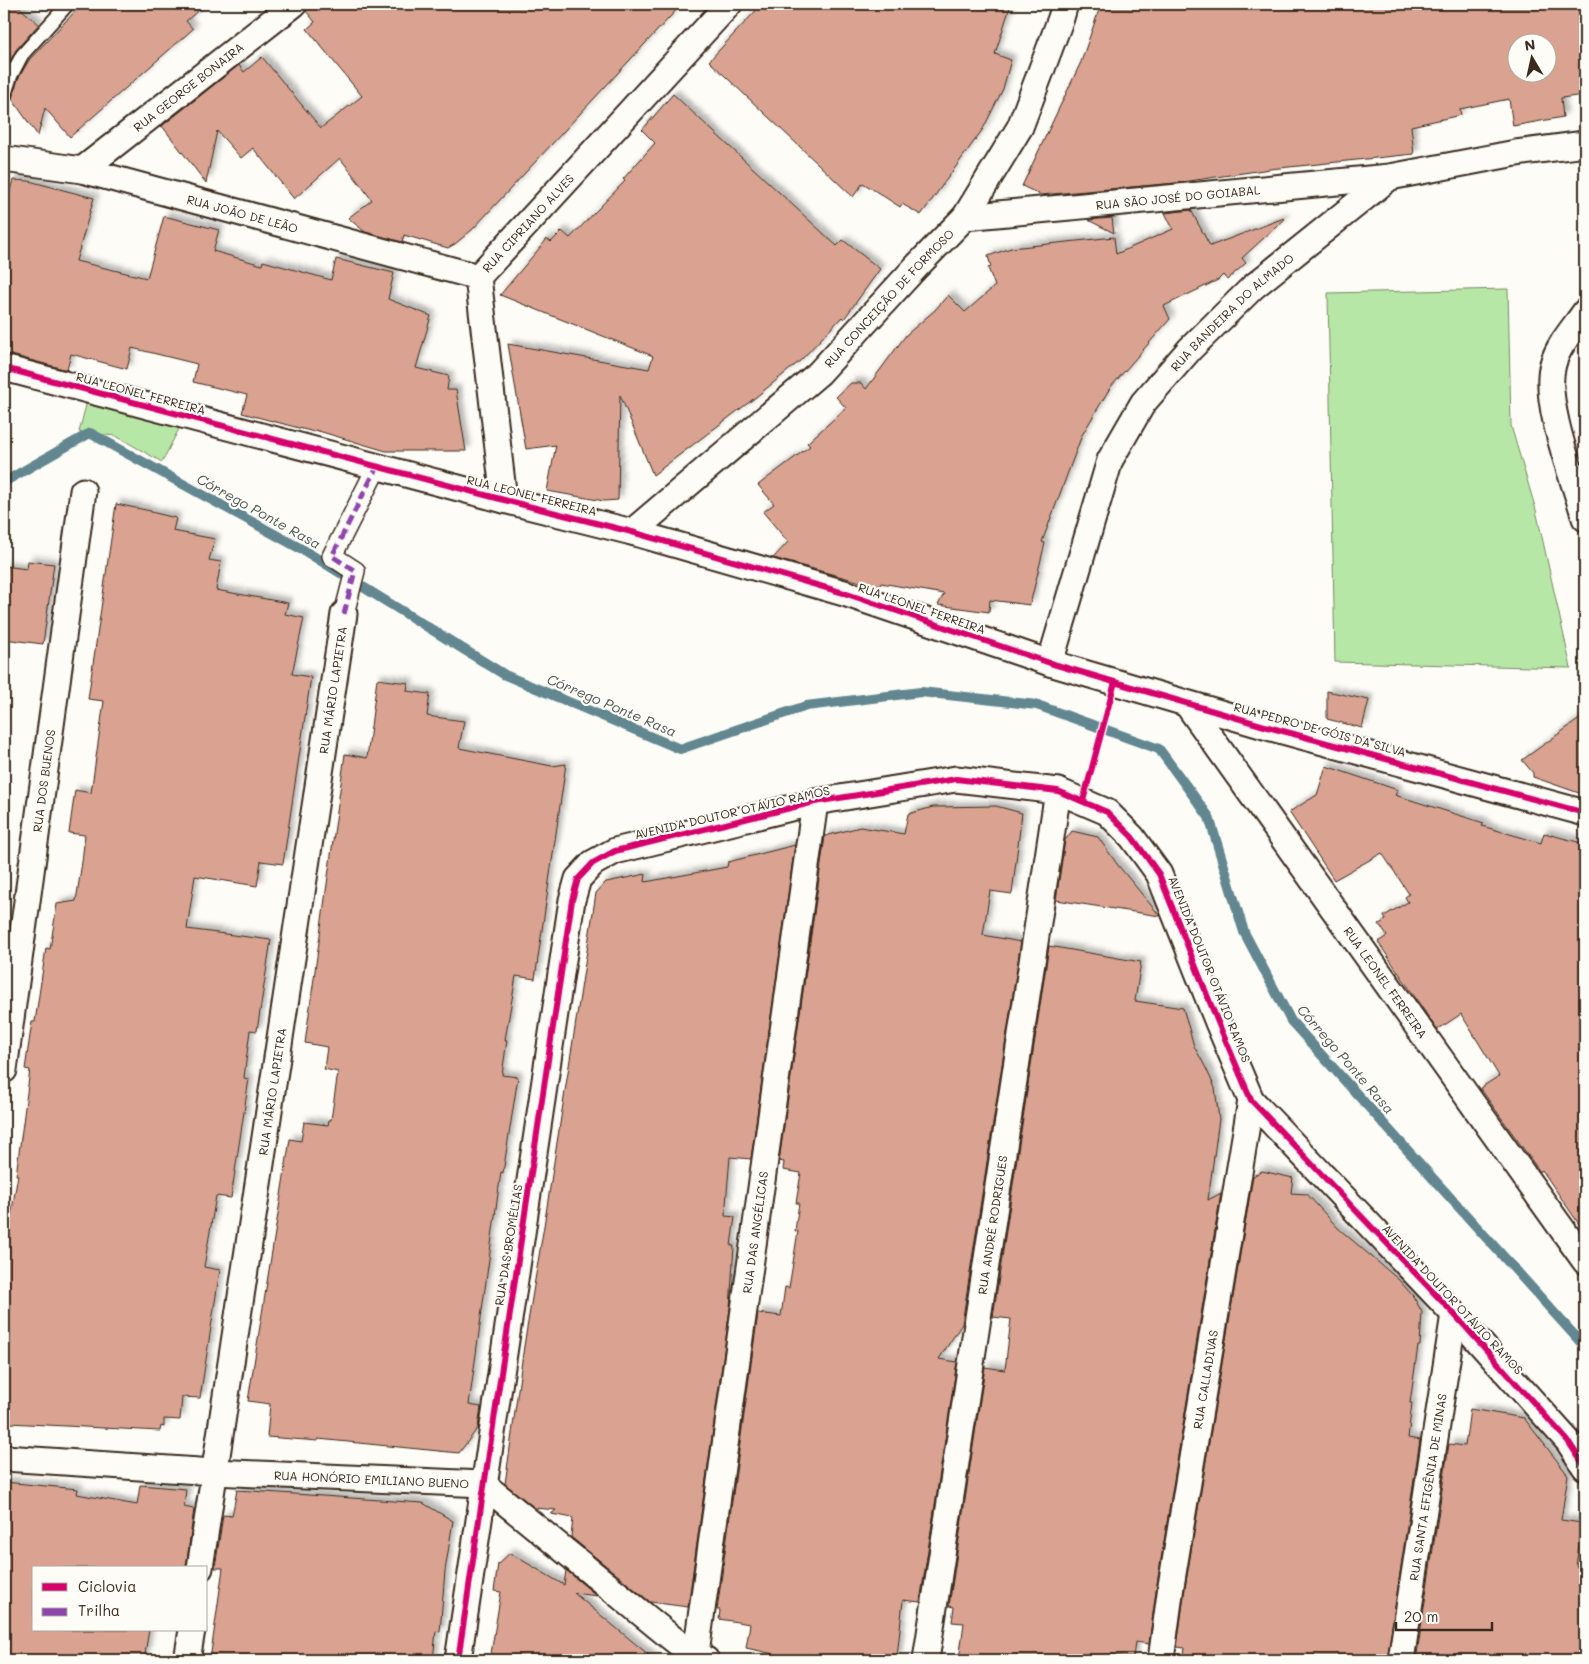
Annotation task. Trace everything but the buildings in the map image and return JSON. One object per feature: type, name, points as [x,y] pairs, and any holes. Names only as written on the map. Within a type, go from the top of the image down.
[{"type":"street","name":"RUA GEORGE BONAIRA","points":[[82,170],[294,4]]},
{"type":"street","name":"RUA CIPRIANO ALVES","points":[[504,500],[478,277],[729,4]]},
{"type":"street","name":"RUA CONCEIÇÃO DE FORMOSO","points":[[632,532],[819,373],[965,217],[1020,127],[1065,4]]},
{"type":"street","name":"RUA BANDEIRA DO ALMADO","points":[[1050,663],[1110,460],[1143,403],[1190,349],[1253,287],[1390,177],[1516,154],[1585,144]]},
{"type":"street","name":"RUA JOÃO DE LEÃO","points":[[4,159],[82,170],[478,277]]},
{"type":"street","name":"RUA SÃO JOSÉ DO GOIABAL","points":[[965,217],[1390,177]]},
{"type":"street","points":[[1585,312],[1561,346],[1552,365],[1551,391],[1553,412],[1585,518]]},
{"type":"street","name":"RUA LEONEL FERREIRA","points":[[4,368],[376,467],[632,532],[844,593],[1050,663]]},
{"type":"street","points":[[346,608],[355,571],[332,556],[376,467]]},
{"type":"street","name":"RUA DOS BUENOS","points":[[4,1070],[83,491]]},
{"type":"street","name":"RUA MÁRIO LAPIETRA","points":[[200,1566],[346,608]]},
{"type":"street","name":"RUA PEDRO DE GÓIS DA SILVA","points":[[1050,663],[1268,727],[1585,813]]},
{"type":"street","name":"RUA LEONEL FERREIRA","points":[[1187,704],[1585,1261]]},
{"type":"street","name":"AVENIDA DOUTOR OTÁVIO RAMOS","points":[[615,851],[815,802],[956,780],[1058,791],[1107,812],[1132,837],[1159,874],[1251,1100],[1454,1314],[1568,1441],[1585,1467]]},
{"type":"street","name":"RUA ANDRÉ RODRIGUES","points":[[926,1660],[1058,791]]},
{"type":"street","name":"RUA DAS ANGÉLICAS","points":[[699,1659],[815,802]]},
{"type":"street","name":"RUA DAS BROMÉLIAS","points":[[458,1660],[572,900],[578,879],[593,863],[615,851]]},
{"type":"street","name":"RUA CALLADIVAS","points":[[1160,1660],[1251,1100]]},
{"type":"street","name":"RUA SANTA EFIGÊNIA DE MINAS","points":[[1401,1660],[1454,1314]]},
{"type":"street","name":"RUA HONÓRIO EMILIANO BUENO","points":[[4,1458],[214,1472],[483,1484],[699,1659]]},
{"type":"street","points":[[187,1660],[192,1632]]},
{"type":"lane","points":[[4,98],[11,76],[22,55],[68,4]]},
{"type":"green space","points":[[1508,289],[1511,426],[1536,510],[1571,668],[1335,662],[1328,293]]},
{"type":"green space","points":[[87,401],[184,419],[162,462],[116,436],[79,432]]},
{"type":"waterway","name":"Córrego Ponte Rasa","points":[[4,482],[90,433],[305,551],[505,675],[680,749],[806,706],[921,692],[1037,705],[1159,749],[1209,817],[1244,932],[1291,1021],[1585,1347]]},
{"type":"marked path","points":[[344,614],[355,571],[332,556],[377,467]]},
{"type":"cycle path","points":[[4,368],[632,532],[844,593],[1050,663],[1268,727],[1585,813]]},
{"type":"cycle path","points":[[1083,801],[1115,682]]},
{"type":"cycle path","points":[[458,1660],[572,900],[578,879],[593,863],[615,851],[815,802],[956,779],[1058,791],[1107,812],[1132,837],[1159,874],[1251,1100],[1454,1314],[1568,1441],[1585,1467]]}]
